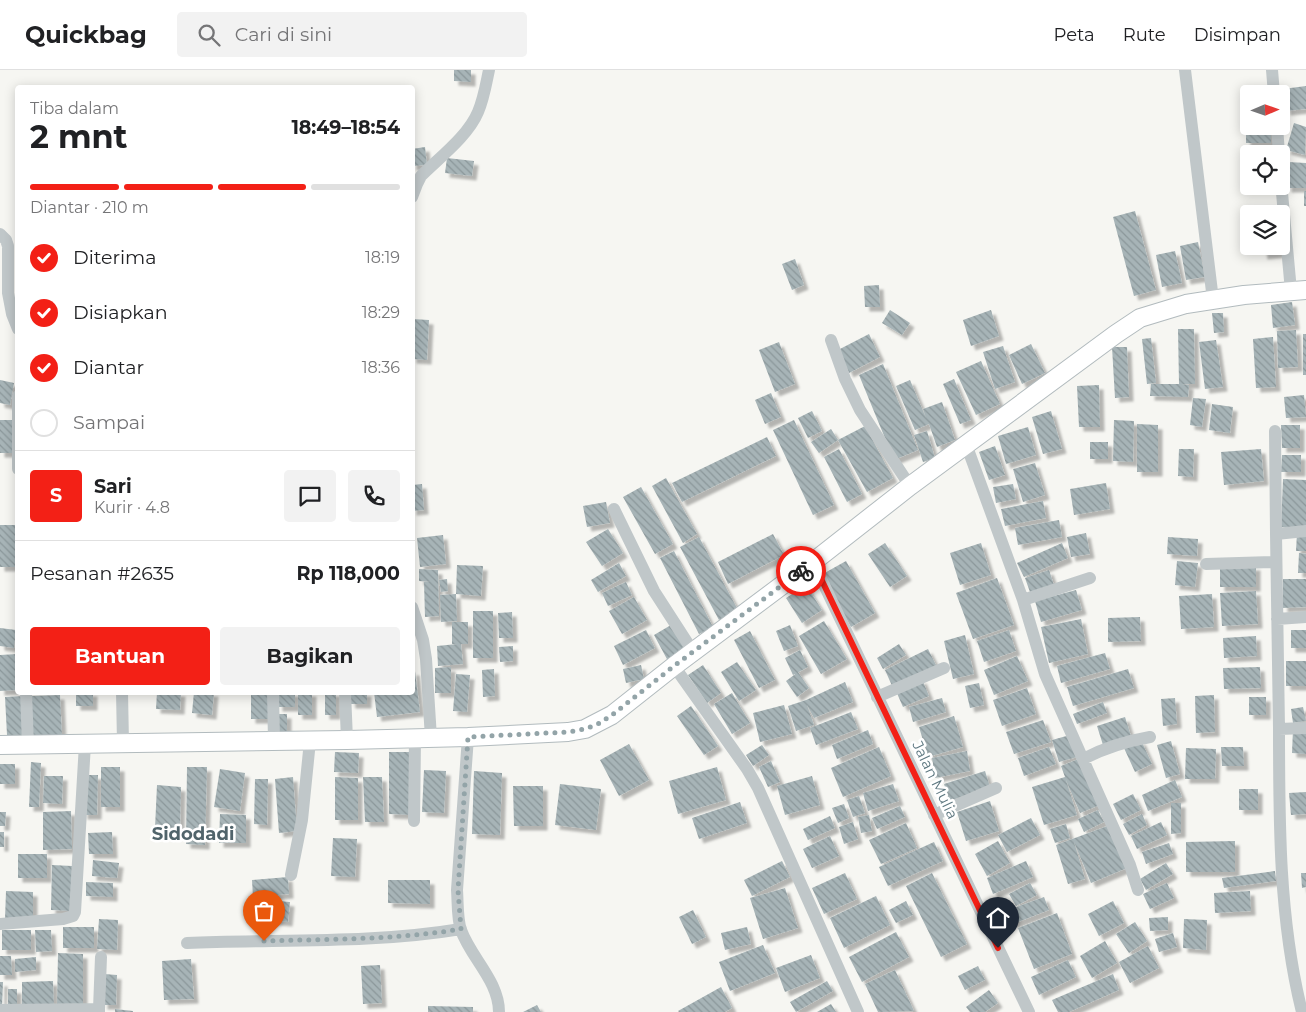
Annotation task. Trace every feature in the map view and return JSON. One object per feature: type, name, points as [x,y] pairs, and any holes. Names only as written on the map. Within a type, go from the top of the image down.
[{"type":"main road","points":[[0,745],[468,737],[568,732],[585,729],[612,715],[910,486],[1140,318],[1186,304],[1244,295],[1298,291]]},
{"type":"street","points":[[415,187],[421,176],[466,132],[473,122],[482,99],[489,70]]},
{"type":"street","points":[[1185,70],[1212,300]]},
{"type":"street","points":[[1272,70],[1273,85]]},
{"type":"street","points":[[1283,195],[1298,291]]},
{"type":"street","points":[[0,234],[6,240],[8,246],[9,304],[15,321]]},
{"type":"street","points":[[831,340],[845,379],[860,410],[910,486]]},
{"type":"street","points":[[1276,431],[1276,562],[1282,863],[1286,916],[1302,1012]]},
{"type":"street","points":[[966,444],[1023,600],[1045,674],[1130,865],[1138,890]]},
{"type":"street","points":[[614,509],[654,591],[694,652]]},
{"type":"street","points":[[1276,534],[1306,531]]},
{"type":"street","name":"Jalan Mulia","points":[[813,562],[1029,1012]]},
{"type":"street","points":[[1206,564],[1276,562]]},
{"type":"street","points":[[1023,600],[1090,578]]},
{"type":"street","points":[[414,821],[423,738],[426,659],[423,640],[415,616]]},
{"type":"street","points":[[1277,619],[1306,617]]},
{"type":"street","points":[[674,666],[748,769],[858,1012]]},
{"type":"street","points":[[877,697],[944,668]]},
{"type":"street","points":[[26,695],[28,745]]},
{"type":"street","points":[[122,695],[123,744]]},
{"type":"street","points":[[273,695],[274,740]]},
{"type":"street","points":[[344,695],[347,740]]},
{"type":"street","points":[[1279,729],[1306,728]]},
{"type":"street","points":[[468,737],[458,890],[461,929],[495,992],[499,1012]]},
{"type":"street","points":[[1083,759],[1098,751],[1125,742],[1150,737]]},
{"type":"street","points":[[291,875],[302,820],[310,741]]},
{"type":"street","points":[[0,924],[69,918],[75,912],[85,744]]},
{"type":"street","points":[[934,816],[996,788]]},
{"type":"street","points":[[187,943],[348,939],[433,933],[461,929]]},
{"type":"street","points":[[0,1010],[99,1010],[101,957]]},
{"type":"building","points":[[454,70],[471,70],[471,82],[454,81]]},
{"type":"building","points":[[1306,86],[1306,109],[1290,111],[1290,88]]},
{"type":"building","points":[[1294,123],[1306,127],[1305,155],[1290,151],[1290,145],[1287,145]]},
{"type":"building","points":[[1246,135],[1271,135],[1271,143],[1246,143]]},
{"type":"building","points":[[425,147],[427,165],[415,166],[415,149]]},
{"type":"building","points":[[447,158],[474,161],[472,176],[445,173]]},
{"type":"building","points":[[1290,162],[1306,163],[1306,188],[1290,188]]},
{"type":"building","points":[[1304,191],[1306,191],[1306,206],[1304,206]]},
{"type":"building","points":[[1135,211],[1156,290],[1134,296],[1113,217]]},
{"type":"building","points":[[1198,242],[1205,277],[1186,280],[1180,246]]},
{"type":"building","points":[[1175,251],[1182,283],[1162,287],[1156,255]]},
{"type":"building","points":[[795,259],[804,285],[792,290],[782,264]]},
{"type":"building","points":[[879,285],[880,307],[865,307],[864,286]]},
{"type":"building","points":[[1292,302],[1295,325],[1273,328],[1271,305]]},
{"type":"building","points":[[890,310],[910,323],[902,335],[882,323]]},
{"type":"building","points":[[991,310],[999,336],[971,346],[963,320]]},
{"type":"building","points":[[1212,313],[1223,313],[1224,332],[1214,333]]},
{"type":"building","points":[[415,319],[429,320],[427,360],[415,359]]},
{"type":"building","points":[[1178,329],[1194,329],[1195,384],[1182,384],[1189,385],[1188,397],[1150,396],[1151,384],[1179,384]]},
{"type":"building","points":[[1296,330],[1298,367],[1278,368],[1277,331]]},
{"type":"building","points":[[869,334],[880,357],[849,373],[838,350]]},
{"type":"building","points":[[1303,334],[1306,334],[1306,375],[1303,375]]},
{"type":"building","points":[[1273,337],[1276,387],[1256,388],[1253,339]]},
{"type":"building","points":[[1151,338],[1156,383],[1147,384],[1142,339]]},
{"type":"building","points":[[1216,340],[1223,387],[1205,389],[1199,342]]},
{"type":"building","points":[[779,342],[795,384],[775,392],[759,350]]},
{"type":"building","points":[[1031,344],[1045,373],[1022,384],[1009,355]]},
{"type":"building","points":[[1003,346],[1015,382],[995,389],[983,352]]},
{"type":"building","points":[[1112,347],[1127,347],[1129,397],[1115,398]]},
{"type":"building","points":[[981,361],[1000,404],[976,415],[956,372]]},
{"type":"building","points":[[883,364],[918,450],[894,460],[859,375]]},
{"type":"building","points":[[954,379],[971,420],[960,424],[943,384]]},
{"type":"building","points":[[0,380],[14,383],[10,405],[0,403]]},
{"type":"building","points":[[910,380],[926,418],[923,409],[942,402],[955,440],[937,447],[929,424],[915,430],[896,386]]},
{"type":"building","points":[[1099,385],[1100,427],[1079,427],[1077,386]]},
{"type":"building","points":[[771,393],[781,417],[765,424],[755,400]]},
{"type":"building","points":[[1304,395],[1306,417],[1286,418],[1284,397]]},
{"type":"building","points":[[1193,398],[1206,399],[1202,427],[1190,425]]},
{"type":"building","points":[[1212,404],[1233,407],[1230,433],[1209,430]]},
{"type":"building","points":[[812,411],[822,431],[808,438],[798,418]]},
{"type":"building","points":[[1051,411],[1062,449],[1043,454],[1032,417]]},
{"type":"building","points":[[0,420],[13,420],[13,453],[0,453]]},
{"type":"building","points":[[794,420],[834,505],[813,515],[773,430]]},
{"type":"building","points":[[1114,420],[1134,421],[1133,462],[1113,461]]},
{"type":"building","points":[[1137,424],[1158,425],[1158,472],[1137,472]]},
{"type":"building","points":[[1281,425],[1300,425],[1300,448],[1282,448]]},
{"type":"building","points":[[865,426],[893,478],[867,492],[838,440]]},
{"type":"building","points":[[1028,427],[1036,455],[1006,464],[998,436]]},
{"type":"building","points":[[831,429],[838,440],[819,453],[811,442]]},
{"type":"building","points":[[927,431],[935,458],[923,462],[914,435]]},
{"type":"building","points":[[767,437],[776,456],[682,502],[672,483]]},
{"type":"building","points":[[1090,442],[1108,442],[1108,459],[1090,459]]},
{"type":"building","points":[[995,446],[1005,475],[989,480],[979,452]]},
{"type":"building","points":[[839,449],[862,494],[847,502],[824,457]]},
{"type":"building","points":[[1179,449],[1194,449],[1193,477],[1178,476]]},
{"type":"building","points":[[1261,449],[1264,481],[1224,485],[1221,452]]},
{"type":"building","points":[[1282,455],[1301,455],[1301,472],[1281,472]]},
{"type":"building","points":[[1035,463],[1045,495],[1023,502],[1013,469]]},
{"type":"building","points":[[666,478],[697,534],[683,543],[652,486]]},
{"type":"building","points":[[1283,479],[1306,480],[1306,528],[1281,527]]},
{"type":"building","points":[[1106,483],[1110,509],[1074,515],[1070,489]]},
{"type":"building","points":[[422,484],[424,510],[415,511],[415,485]]},
{"type":"building","points":[[1013,484],[1016,499],[996,503],[993,487]]},
{"type":"building","points":[[641,487],[673,544],[655,554],[623,497]]},
{"type":"building","points":[[1043,501],[1046,518],[1005,526],[1001,509]]},
{"type":"building","points":[[606,502],[610,523],[587,527],[583,506]]},
{"type":"building","points":[[1059,520],[1062,537],[1018,545],[1015,528]]},
{"type":"building","points":[[0,525],[15,525],[15,567],[0,567]]},
{"type":"building","points":[[608,529],[623,553],[602,566],[586,542]]},
{"type":"building","points":[[1086,533],[1090,554],[1071,557],[1067,537]]},
{"type":"building","points":[[1297,533],[1306,533],[1306,551],[1296,551]]},
{"type":"building","points":[[773,534],[784,555],[728,584],[718,562]]},
{"type":"building","points":[[443,535],[446,564],[420,567],[417,538]]},
{"type":"building","points":[[699,537],[738,610],[719,620],[680,547]]},
{"type":"building","points":[[1168,537],[1198,539],[1197,556],[1167,554]]},
{"type":"building","points":[[885,543],[907,576],[890,587],[868,554]]},
{"type":"building","points":[[981,543],[991,575],[960,585],[950,553]]},
{"type":"building","points":[[1062,543],[1068,558],[1024,577],[1017,563]]},
{"type":"building","points":[[674,551],[713,627],[699,634],[660,558]]},
{"type":"building","points":[[1299,553],[1306,554],[1306,573],[1298,573]]},
{"type":"building","points":[[846,561],[875,613],[851,627],[821,575]]},
{"type":"building","points":[[1177,561],[1198,563],[1195,587],[1175,585]]},
{"type":"building","points":[[619,563],[626,576],[598,592],[591,580]]},
{"type":"building","points":[[457,565],[483,566],[481,596],[456,594]]},
{"type":"building","points":[[1220,566],[1256,566],[1256,587],[1220,587]]},
{"type":"building","points":[[419,569],[438,570],[439,616],[425,617],[424,582],[431,582],[419,581]]},
{"type":"building","points":[[1049,570],[1055,588],[1031,595],[1025,578]]},
{"type":"building","points":[[997,578],[1014,625],[973,639],[956,593]]},
{"type":"building","points":[[447,579],[448,591],[441,592],[439,580]]},
{"type":"building","points":[[1283,579],[1306,579],[1306,607],[1283,608]]},
{"type":"building","points":[[626,582],[632,595],[608,606],[602,593]]},
{"type":"building","points":[[806,585],[822,610],[802,623],[786,598]]},
{"type":"building","points":[[1076,590],[1082,610],[1041,622],[1035,601]]},
{"type":"building","points":[[1256,591],[1258,624],[1222,626],[1220,593]]},
{"type":"building","points":[[456,594],[457,621],[441,622],[440,595]]},
{"type":"building","points":[[1212,594],[1214,627],[1181,629],[1179,596]]},
{"type":"building","points":[[634,597],[647,620],[622,634],[609,611]]},
{"type":"building","points":[[473,611],[493,611],[493,658],[473,658]]},
{"type":"building","points":[[512,612],[513,638],[499,638],[498,613]]},
{"type":"building","points":[[1140,617],[1141,641],[1108,642],[1108,618]]},
{"type":"building","points":[[1081,619],[1088,654],[1049,663],[1041,627]]},
{"type":"building","points":[[824,621],[847,659],[821,674],[799,636]]},
{"type":"building","points":[[452,622],[468,622],[468,644],[461,644],[463,664],[438,666],[437,646],[457,644],[452,644]]},
{"type":"building","points":[[671,625],[686,651],[668,661],[654,635]]},
{"type":"building","points":[[790,625],[798,646],[784,651],[776,631]]},
{"type":"building","points":[[0,628],[15,630],[14,648],[0,646]]},
{"type":"building","points":[[646,630],[655,648],[623,665],[614,646]]},
{"type":"building","points":[[1009,630],[1016,651],[984,662],[977,641]]},
{"type":"building","points":[[1291,630],[1306,630],[1306,648],[1291,648]]},
{"type":"building","points":[[750,631],[775,680],[759,688],[734,640]]},
{"type":"building","points":[[965,635],[974,674],[953,679],[944,641]]},
{"type":"building","points":[[1256,636],[1257,656],[1224,658],[1223,638]]},
{"type":"building","points":[[899,644],[906,655],[883,669],[877,658]]},
{"type":"building","points":[[513,646],[513,661],[500,662],[499,647]]},
{"type":"building","points":[[928,649],[937,667],[893,688],[885,670]]},
{"type":"building","points":[[800,650],[808,667],[793,675],[785,658]]},
{"type":"building","points":[[1105,653],[1110,669],[1061,683],[1057,666]]},
{"type":"building","points":[[15,654],[15,690],[0,691],[0,655]]},
{"type":"building","points":[[1017,656],[1028,681],[994,695],[984,670]]},
{"type":"building","points":[[1286,661],[1306,661],[1306,686],[1286,686]]},
{"type":"building","points":[[737,662],[756,690],[739,701],[721,672]]},
{"type":"building","points":[[641,665],[644,679],[626,683],[623,669]]},
{"type":"building","points":[[703,665],[721,693],[707,703],[688,675]]},
{"type":"building","points":[[451,667],[451,693],[435,693],[435,668]]},
{"type":"building","points":[[1260,667],[1261,688],[1224,689],[1223,668]]},
{"type":"building","points":[[494,669],[495,696],[483,697],[482,670]]},
{"type":"building","points":[[1128,669],[1134,688],[1073,706],[1067,687]]},
{"type":"building","points":[[415,671],[420,712],[377,717],[374,695],[415,695]]},
{"type":"building","points":[[798,672],[809,688],[797,697],[786,681]]},
{"type":"building","points":[[456,674],[470,675],[467,712],[453,711]]},
{"type":"building","points":[[922,679],[929,696],[903,707],[896,691]]},
{"type":"building","points":[[845,682],[853,702],[814,718],[807,705],[814,725],[796,731],[788,706]]},
{"type":"building","points":[[979,683],[984,705],[970,708],[965,686]]},
{"type":"building","points":[[1027,688],[1036,714],[1002,726],[993,700]]},
{"type":"building","points":[[732,693],[750,723],[732,734],[714,704]]},
{"type":"building","points":[[60,695],[62,736],[32,737],[31,696]]},
{"type":"building","points":[[76,695],[93,695],[93,706],[76,706]]},
{"type":"building","points":[[157,695],[181,695],[180,710],[156,709]]},
{"type":"building","points":[[194,695],[214,695],[212,715],[192,713]]},
{"type":"building","points":[[251,695],[269,695],[270,719],[251,719]]},
{"type":"building","points":[[278,695],[295,695],[295,707],[278,707]]},
{"type":"building","points":[[298,695],[312,695],[312,715],[298,715]]},
{"type":"building","points":[[325,695],[336,695],[336,715],[325,715]]},
{"type":"building","points":[[350,695],[367,695],[367,704],[351,704]]},
{"type":"building","points":[[1214,695],[1215,732],[1196,733],[1195,696]]},
{"type":"building","points":[[23,696],[25,735],[7,735],[5,697]]},
{"type":"building","points":[[1249,697],[1266,697],[1266,715],[1249,715]]},
{"type":"building","points":[[942,698],[946,712],[913,722],[909,707]]},
{"type":"building","points":[[1175,698],[1177,724],[1163,726],[1161,699]]},
{"type":"building","points":[[1103,702],[1107,713],[1077,724],[1073,714]]},
{"type":"building","points":[[784,705],[792,734],[760,742],[753,713]]},
{"type":"building","points":[[691,706],[718,746],[704,755],[677,716]]},
{"type":"building","points":[[1303,707],[1306,721],[1293,723],[1291,709]]},
{"type":"building","points":[[851,712],[858,729],[816,745],[810,728]]},
{"type":"building","points":[[277,714],[287,714],[287,733],[277,733]]},
{"type":"building","points":[[954,716],[963,747],[928,757],[919,727]]},
{"type":"building","points":[[1125,717],[1131,736],[1103,745],[1097,726]]},
{"type":"building","points":[[1043,720],[1051,742],[1014,754],[1006,732]]},
{"type":"building","points":[[1293,729],[1306,729],[1306,754],[1292,753]]},
{"type":"building","points":[[868,730],[873,744],[837,759],[832,745]]},
{"type":"building","points":[[1070,735],[1077,757],[1059,762],[1052,740]]},
{"type":"building","points":[[1141,740],[1152,764],[1135,772],[1124,748]]},
{"type":"building","points":[[1171,741],[1180,774],[1166,778],[1157,745]]},
{"type":"building","points":[[629,744],[649,780],[619,796],[600,760]]},
{"type":"building","points":[[762,745],[769,755],[753,766],[746,755]]},
{"type":"building","points":[[879,747],[891,776],[843,797],[831,768]]},
{"type":"building","points":[[1049,747],[1056,764],[1024,776],[1018,758]]},
{"type":"building","points":[[1221,747],[1243,747],[1244,766],[1222,766]]},
{"type":"building","points":[[1186,748],[1216,749],[1215,779],[1185,779]]},
{"type":"building","points":[[967,751],[970,771],[935,778],[932,758]]},
{"type":"building","points":[[335,752],[359,753],[358,773],[334,772]]},
{"type":"building","points":[[389,752],[414,752],[413,815],[389,814]]},
{"type":"building","points":[[1081,758],[1100,805],[1080,813],[1066,780],[1077,815],[1044,825],[1032,787],[1065,777],[1061,766]]},
{"type":"building","points":[[771,761],[780,782],[768,787],[759,767]]},
{"type":"building","points":[[31,762],[41,763],[39,807],[29,807]]},
{"type":"building","points":[[0,764],[15,764],[15,784],[0,784]]},
{"type":"building","points":[[101,767],[120,767],[120,807],[101,807]]},
{"type":"building","points":[[187,767],[207,767],[205,845],[186,844]]},
{"type":"building","points":[[717,767],[726,800],[678,814],[669,781]]},
{"type":"building","points":[[220,769],[245,773],[240,811],[214,807]]},
{"type":"building","points":[[424,770],[446,771],[444,813],[422,812]]},
{"type":"building","points":[[474,771],[502,773],[500,835],[472,834]]},
{"type":"building","points":[[985,771],[990,787],[949,801],[944,784]]},
{"type":"building","points":[[84,775],[98,775],[97,815],[83,815]]},
{"type":"building","points":[[44,776],[63,776],[62,804],[43,803]]},
{"type":"building","points":[[812,776],[820,805],[785,815],[777,786]]},
{"type":"building","points":[[293,777],[297,831],[279,833],[275,779]]},
{"type":"building","points":[[335,777],[358,778],[358,820],[335,820]]},
{"type":"building","points":[[363,777],[382,777],[384,822],[365,822]]},
{"type":"building","points":[[255,779],[268,779],[267,825],[254,824]]},
{"type":"building","points":[[1175,780],[1182,797],[1148,811],[1142,795]]},
{"type":"building","points":[[560,784],[601,789],[596,830],[555,825]]},
{"type":"building","points":[[893,784],[899,801],[868,811],[863,793]]},
{"type":"building","points":[[157,785],[181,787],[180,829],[155,828]]},
{"type":"building","points":[[513,786],[543,786],[543,826],[514,826]]},
{"type":"building","points":[[1239,789],[1258,789],[1258,810],[1239,810]]},
{"type":"building","points":[[1306,792],[1306,814],[1291,815],[1289,793]]},
{"type":"building","points":[[1133,794],[1141,810],[1121,820],[1113,804]]},
{"type":"building","points":[[859,796],[865,813],[853,817],[847,800]]},
{"type":"building","points":[[990,801],[999,831],[966,841],[957,812]]},
{"type":"building","points":[[740,802],[747,823],[699,839],[692,818]]},
{"type":"building","points":[[1171,803],[1181,803],[1181,833],[1171,834]]},
{"type":"building","points":[[844,804],[849,818],[838,823],[832,808]]},
{"type":"building","points":[[900,806],[905,817],[877,829],[872,818]]},
{"type":"building","points":[[1098,810],[1104,822],[1084,832],[1078,819]]},
{"type":"building","points":[[71,811],[72,849],[43,850],[43,812]]},
{"type":"building","points":[[0,812],[6,812],[5,826],[0,826]]},
{"type":"building","points":[[220,814],[246,815],[246,843],[219,843]]},
{"type":"building","points":[[1142,814],[1147,825],[1129,835],[1123,824]]},
{"type":"building","points":[[869,815],[872,831],[861,833],[858,817]]},
{"type":"building","points":[[830,816],[835,828],[808,840],[803,829]]},
{"type":"building","points":[[1031,818],[1040,835],[1007,852],[998,835]]},
{"type":"building","points":[[853,822],[858,839],[844,844],[839,827]]},
{"type":"building","points":[[1161,822],[1167,835],[1137,849],[1131,836]]},
{"type":"building","points":[[906,823],[917,848],[881,864],[869,840]]},
{"type":"building","points":[[1066,824],[1070,838],[1055,843],[1050,829]]},
{"type":"building","points":[[1110,825],[1127,868],[1091,883],[1074,842],[1085,879],[1068,884],[1056,845]]},
{"type":"building","points":[[0,832],[4,832],[4,847],[0,847]]},
{"type":"building","points":[[112,832],[113,854],[89,854],[88,833]]},
{"type":"building","points":[[830,836],[839,856],[812,868],[803,849]]},
{"type":"building","points":[[333,838],[357,839],[355,877],[331,876]]},
{"type":"building","points":[[998,841],[1010,863],[987,876],[975,854]]},
{"type":"building","points":[[1235,841],[1235,872],[1186,872],[1186,842]]},
{"type":"building","points":[[934,842],[943,861],[888,886],[879,867]]},
{"type":"building","points":[[1169,843],[1173,854],[1146,864],[1142,852]]},
{"type":"building","points":[[18,854],[47,854],[47,878],[18,878]]},
{"type":"building","points":[[93,860],[119,863],[117,878],[92,876]]},
{"type":"building","points":[[782,861],[790,877],[752,896],[744,880]]},
{"type":"building","points":[[1026,861],[1033,877],[993,894],[987,878]]},
{"type":"building","points":[[1166,863],[1173,874],[1146,890],[1140,879]]},
{"type":"building","points":[[52,865],[72,866],[71,911],[51,910]]},
{"type":"building","points":[[1275,871],[1276,881],[1224,888],[1222,878]]},
{"type":"building","points":[[845,873],[857,899],[824,914],[812,888]]},
{"type":"building","points":[[932,873],[967,944],[941,957],[906,886]]},
{"type":"building","points":[[1301,873],[1306,873],[1306,887],[1302,888]]},
{"type":"building","points":[[288,877],[289,894],[253,897],[252,880]]},
{"type":"building","points":[[388,880],[430,880],[430,904],[388,903]]},
{"type":"building","points":[[86,882],[113,883],[113,897],[86,896]]},
{"type":"building","points":[[1030,883],[1037,895],[1016,906],[1009,894]]},
{"type":"building","points":[[1167,883],[1174,898],[1150,909],[1143,894]]},
{"type":"building","points":[[785,888],[798,928],[763,939],[750,898]]},
{"type":"building","points":[[6,891],[33,892],[33,919],[5,919]]},
{"type":"building","points":[[1250,891],[1251,911],[1215,913],[1214,893]]},
{"type":"building","points":[[876,896],[890,925],[844,948],[830,918]]},
{"type":"building","points":[[1044,897],[1049,910],[1013,924],[1008,910]]},
{"type":"building","points":[[259,899],[290,902],[288,922],[257,919]]},
{"type":"building","points":[[906,901],[913,915],[896,923],[889,910]]},
{"type":"building","points":[[1113,901],[1124,923],[1099,936],[1088,914]]},
{"type":"building","points":[[693,910],[706,937],[692,944],[679,917]]},
{"type":"building","points":[[1057,913],[1072,954],[1034,969],[1018,928]]},
{"type":"building","points":[[1168,917],[1168,930],[1150,931],[1149,918]]},
{"type":"building","points":[[99,919],[118,920],[117,950],[97,949]]},
{"type":"building","points":[[1184,919],[1207,920],[1206,950],[1183,948]]},
{"type":"building","points":[[1135,922],[1147,941],[1129,953],[1116,934]]},
{"type":"building","points":[[63,927],[94,927],[94,948],[63,948]]},
{"type":"building","points":[[747,927],[751,944],[725,950],[721,933]]},
{"type":"building","points":[[2,930],[31,930],[31,950],[2,950]]},
{"type":"building","points":[[35,930],[51,930],[52,951],[36,952]]},
{"type":"building","points":[[896,932],[909,957],[862,982],[849,957]]},
{"type":"building","points":[[1173,933],[1177,947],[1159,952],[1155,939]]},
{"type":"building","points":[[1105,941],[1117,963],[1092,978],[1080,956]]},
{"type":"building","points":[[763,945],[775,973],[730,991],[719,962]]},
{"type":"building","points":[[1148,946],[1159,968],[1130,983],[1119,962]]},
{"type":"building","points":[[58,953],[83,954],[83,1006],[57,1005]]},
{"type":"building","points":[[811,955],[820,978],[785,992],[776,968]]},
{"type":"building","points":[[0,956],[11,956],[12,975],[0,975]]},
{"type":"building","points":[[36,957],[36,970],[15,972],[15,959]]},
{"type":"building","points":[[191,959],[194,999],[164,1000],[162,961]]},
{"type":"building","points":[[1068,960],[1076,977],[1039,995],[1031,977]]},
{"type":"building","points":[[380,965],[382,1003],[363,1004],[361,966]]},
{"type":"building","points":[[978,966],[985,980],[965,990],[958,976]]},
{"type":"building","points":[[895,970],[914,1011],[878,1012],[865,984]]},
{"type":"building","points":[[104,974],[117,975],[116,1005],[103,1005]]},
{"type":"building","points":[[1113,974],[1119,990],[1069,1012],[1058,1012],[1052,1000]]},
{"type":"building","points":[[53,981],[54,1007],[22,1008],[22,982]]},
{"type":"building","points":[[827,981],[833,991],[796,1012],[790,1002]]},
{"type":"building","points":[[0,982],[3,982],[2,1008],[0,1007]]},
{"type":"building","points":[[721,987],[732,1008],[725,1012],[678,1011]]},
{"type":"building","points":[[8,989],[17,989],[17,1006],[8,1006]]},
{"type":"building","points":[[989,990],[998,1003],[985,1012],[970,1012],[966,1007]]},
{"type":"building","points":[[831,1004],[836,1012],[817,1012]]},
{"type":"building","points":[[537,1005],[541,1012],[523,1012]]},
{"type":"building","points":[[428,1006],[473,1007],[473,1012],[428,1012]]},
{"type":"building","points":[[115,1009],[133,1011],[133,1012],[115,1012]]},
{"type":"way so far","points":[[264,941],[348,939],[433,933],[461,929],[458,890],[468,737],[568,732],[598,724],[801,571]]},
{"type":"district","name":"Sidodadi","points":[[193,834]]},
{"type":"route","points":[[801,571],[813,562],[998,948]]}]
